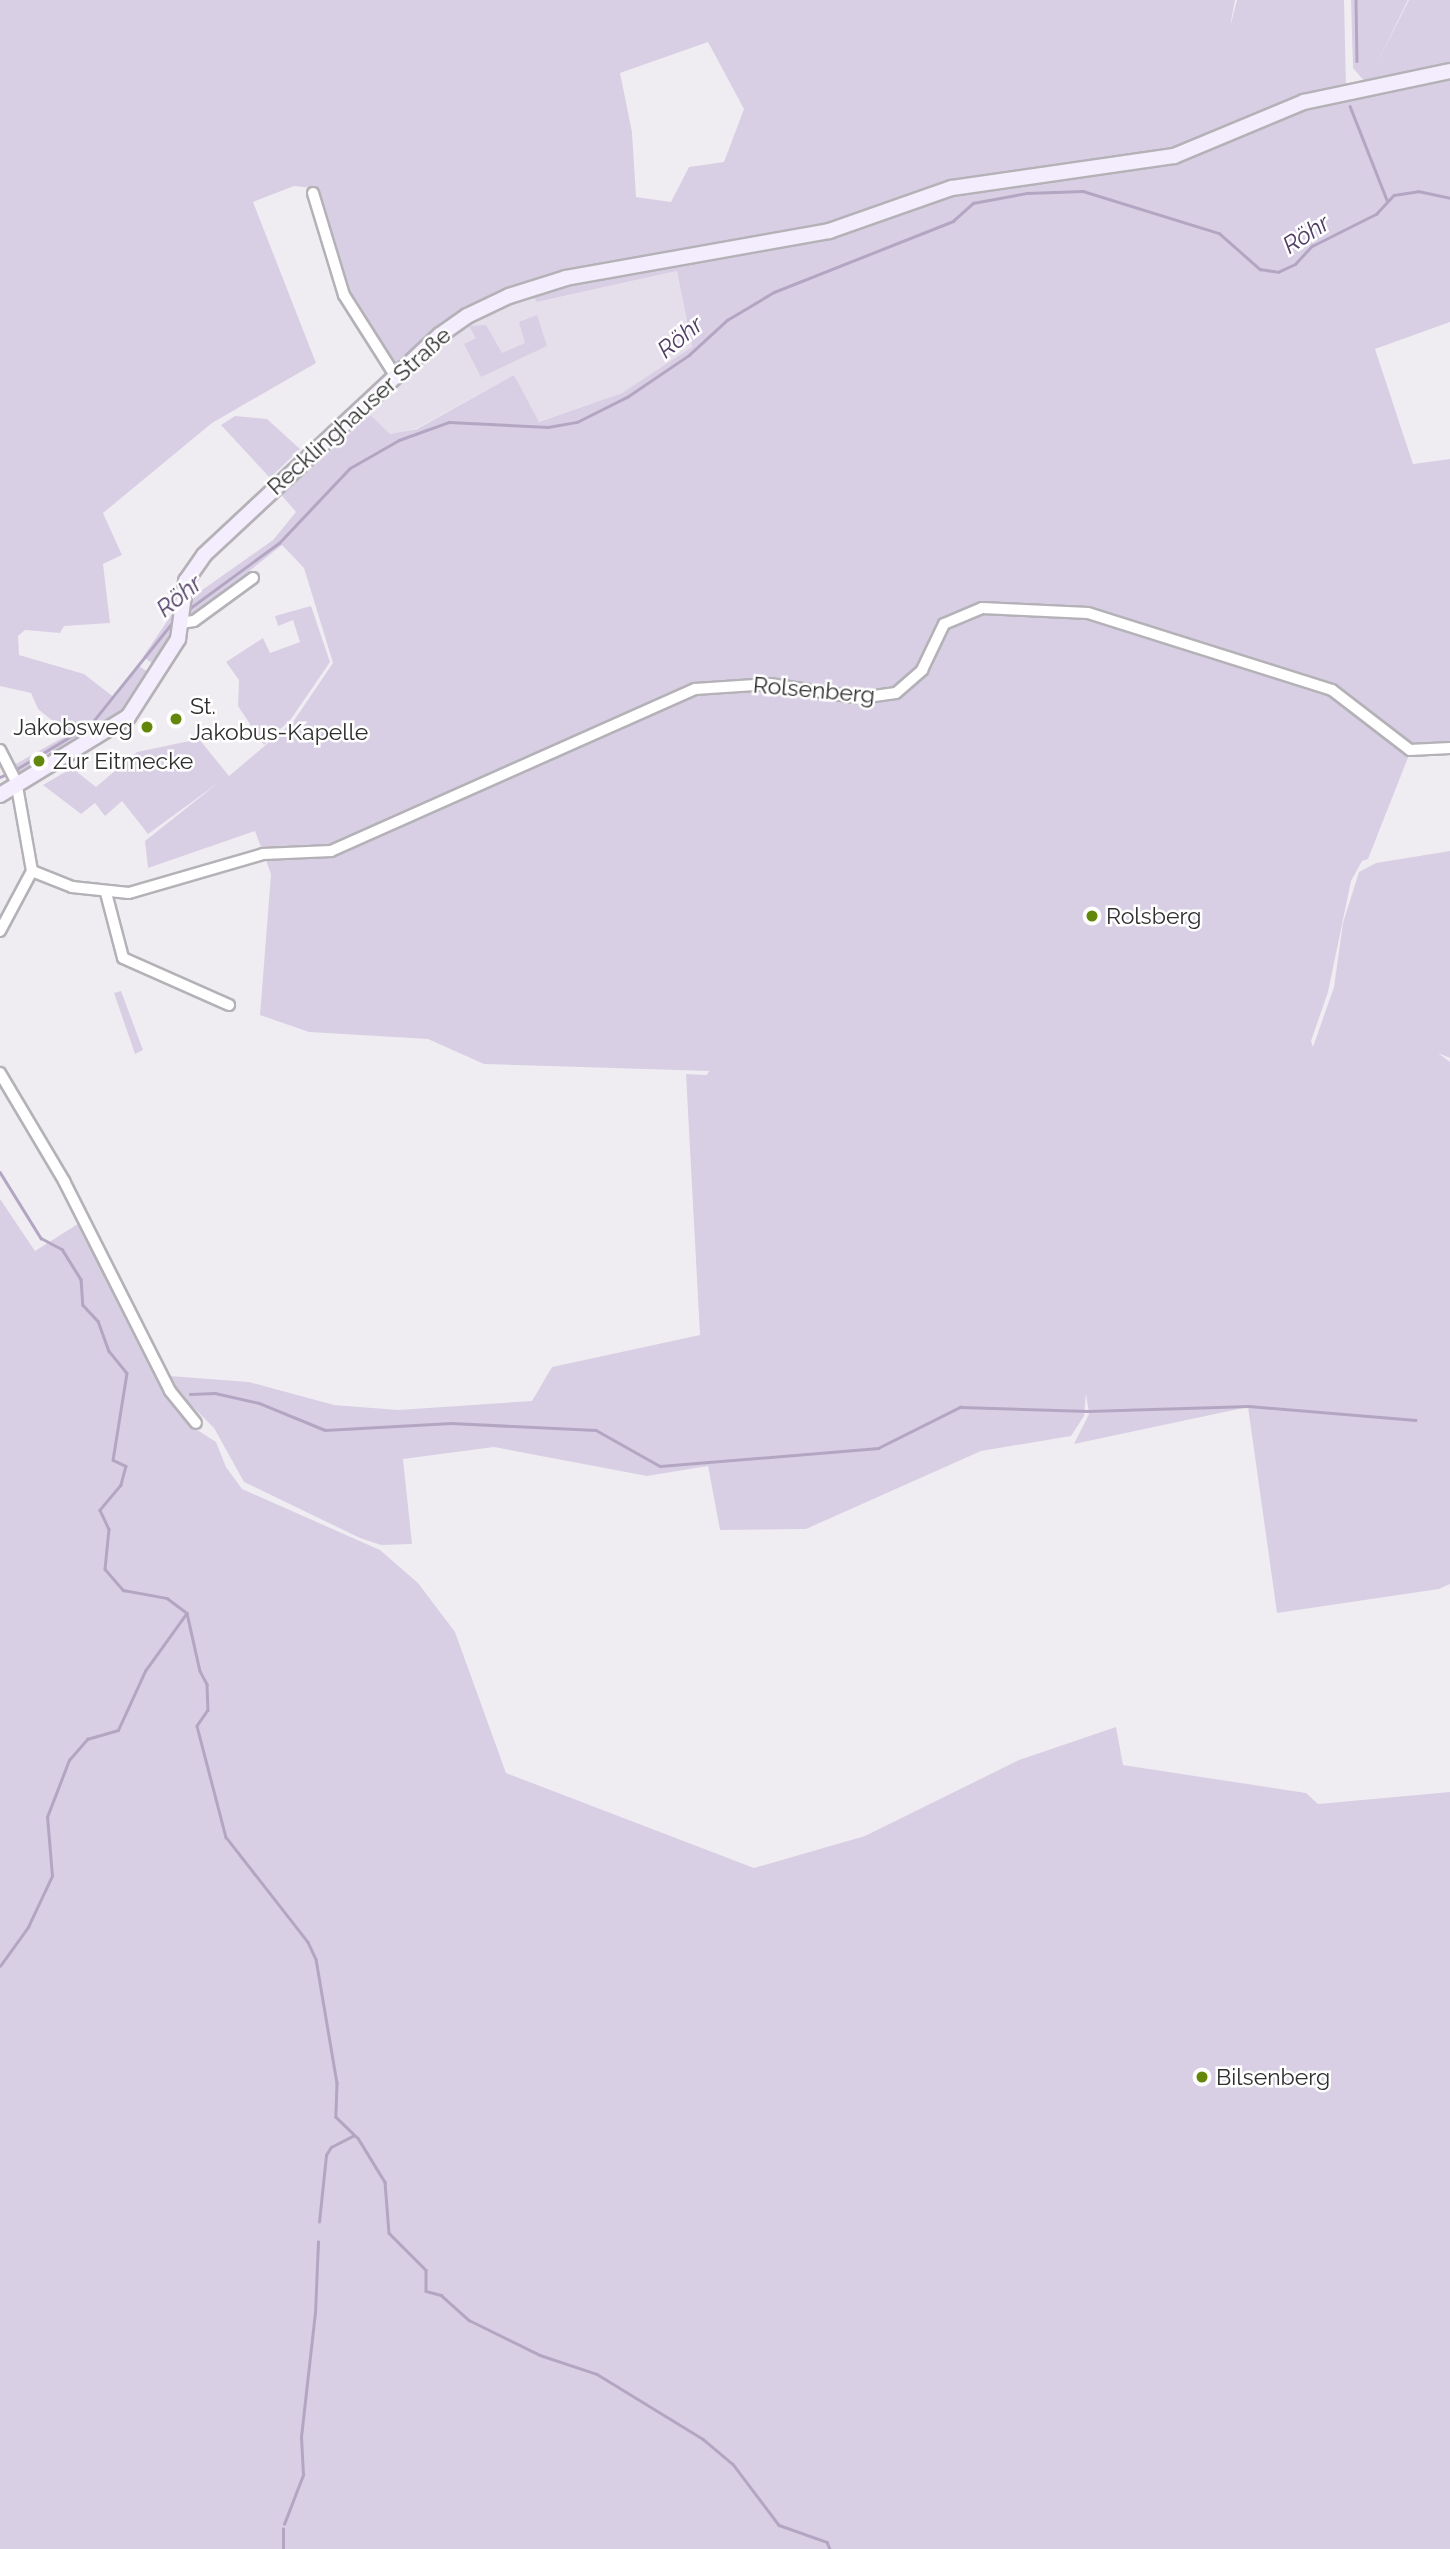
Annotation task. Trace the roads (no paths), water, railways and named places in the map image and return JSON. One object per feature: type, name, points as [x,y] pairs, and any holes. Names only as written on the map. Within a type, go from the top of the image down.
[{"type":"main road","name":"Recklinghauser Straße","points":[[0,795],[122,723],[169,654],[181,622],[187,581],[215,542],[467,316],[509,296],[601,270],[829,231],[952,188],[1174,156],[1304,102],[1450,72]]},
{"type":"street","points":[[313,192],[344,295],[396,377]]},
{"type":"street","points":[[181,622],[194,621],[253,578]]},
{"type":"street","name":"Rolsenberg","points":[[32,870],[59,884],[106,893],[135,892],[262,854],[331,851],[695,690],[770,684],[860,698],[896,693],[919,675],[944,624],[982,608],[1088,613],[1332,690],[1410,750],[1450,748]]},
{"type":"street","points":[[0,750],[17,783],[32,870],[0,931]]},
{"type":"street","points":[[106,893],[123,958],[229,1005]]},
{"type":"street","points":[[0,1073],[84,1219],[170,1391],[196,1423]]},
{"type":"waterway","points":[[1356,0],[1357,61]]},
{"type":"waterway","points":[[1350,106],[1387,200]]},
{"type":"waterway","name":"Röhr","points":[[186,611],[279,543],[350,468],[399,440],[449,422],[548,427],[577,422],[627,397],[689,355],[727,320],[774,292],[953,221],[973,203],[1027,193],[1083,191],[1219,233],[1260,269],[1278,272],[1295,264],[1312,246],[1376,214],[1394,195],[1418,191],[1450,198]]},
{"type":"waterway","name":"Röhr","points":[[15,770],[91,724],[175,619]]},
{"type":"waterway","name":"Röhr","points":[[0,777],[9,773]]},
{"type":"waterway","points":[[0,1172],[41,1238],[62,1249],[81,1279],[83,1305],[98,1321],[109,1351],[127,1373],[113,1460],[126,1466],[121,1485],[100,1510],[109,1529],[105,1569],[123,1590],[167,1598],[187,1613],[200,1671],[207,1684],[208,1710],[197,1726],[226,1837],[308,1942],[316,1959],[337,2083],[336,2117],[358,2138],[385,2182],[389,2233],[426,2270],[426,2291],[441,2295],[469,2320],[540,2355],[597,2374],[703,2439],[733,2464],[779,2525],[827,2542],[830,2549]]},
{"type":"waterway","points":[[190,1394],[215,1393],[259,1403],[325,1430],[451,1423],[596,1430],[660,1466],[878,1448],[960,1407],[1088,1411],[1249,1406],[1415,1420]]},
{"type":"waterway","points":[[0,1966],[28,1927],[52,1876],[47,1817],[69,1760],[87,1739],[118,1730],[145,1671],[186,1614]]},
{"type":"waterway","points":[[319,2222],[326,2155],[331,2147],[353,2136]]},
{"type":"waterway","points":[[284,2524],[303,2475],[301,2437],[315,2313],[318,2242]]},
{"type":"waterway","points":[[283,2529],[283,2549]]},
{"type":"place","name":"St. Jakobus-Kapelle","points":[[176,719]]},
{"type":"place","name":"Jakobsweg","points":[[147,727]]},
{"type":"place","name":"Zur Eitmecke","points":[[39,761]]},
{"type":"place","name":"Rolsberg","points":[[1092,916]]},
{"type":"place","name":"Bilsenberg","points":[[1202,2077]]}]
